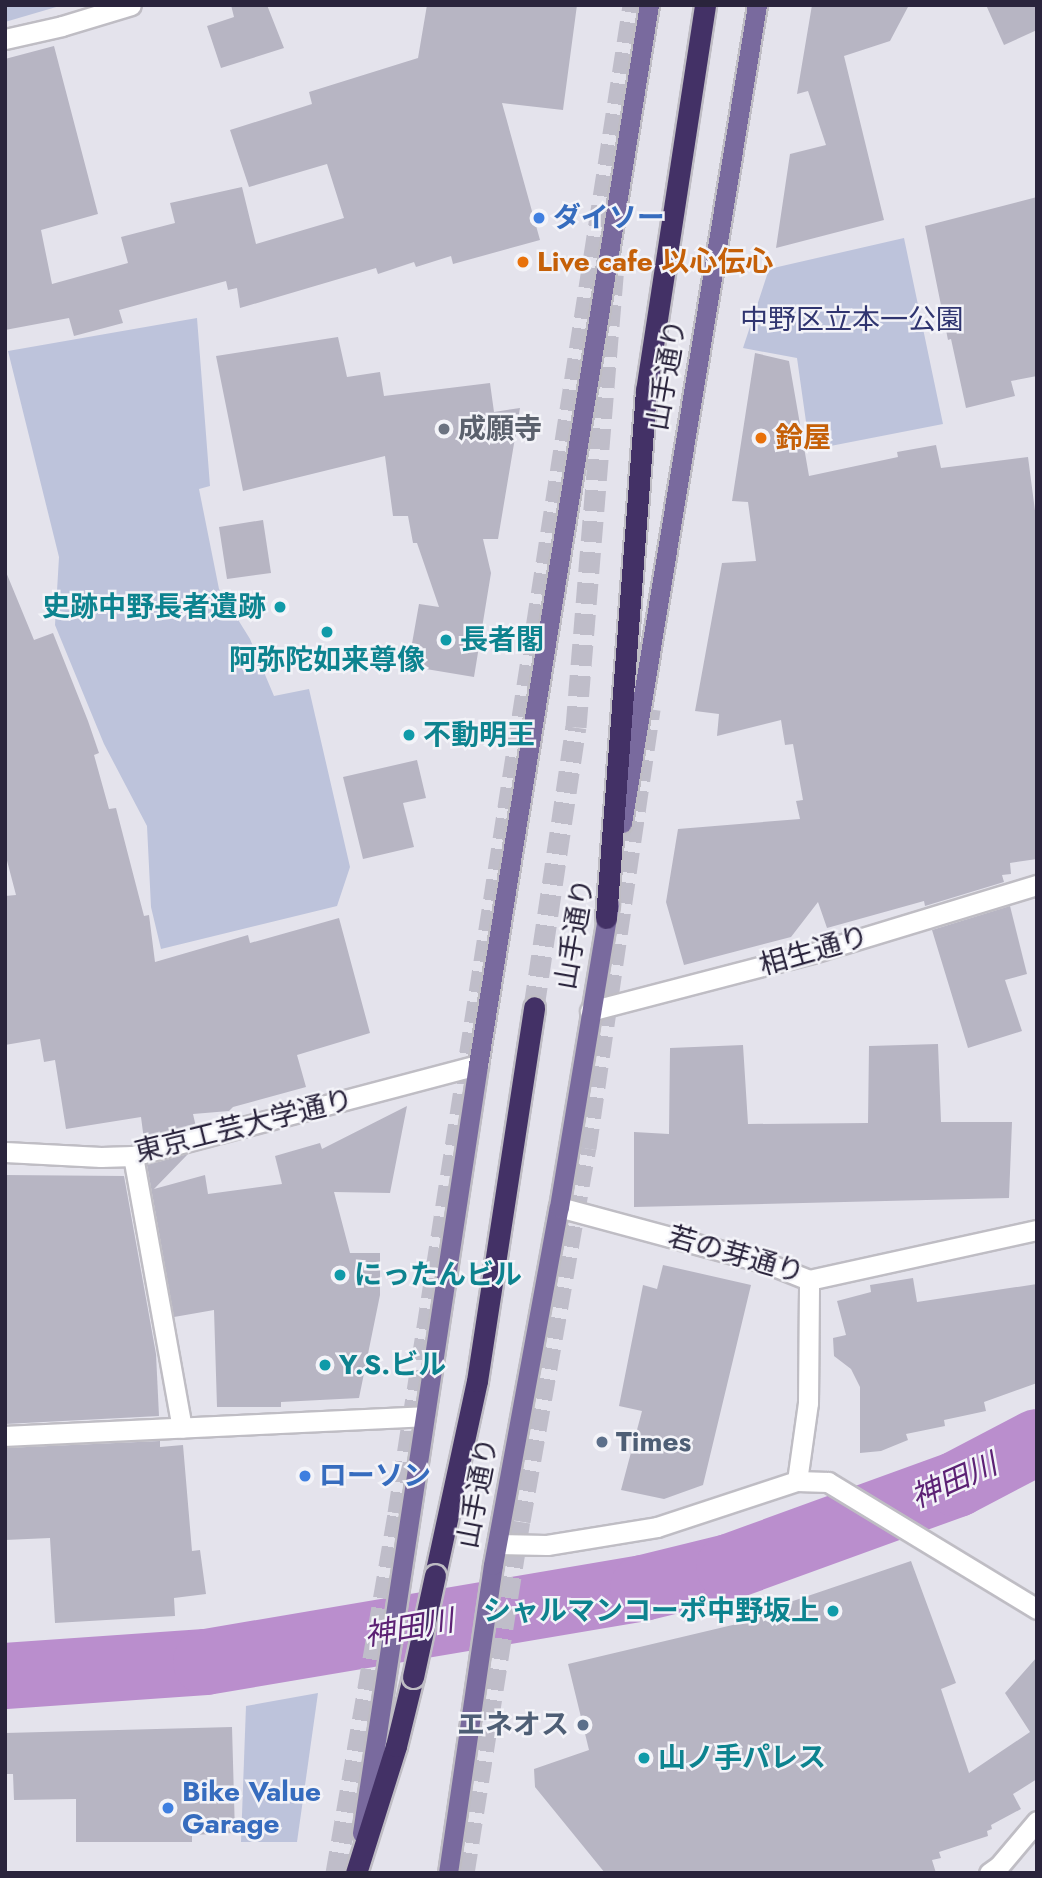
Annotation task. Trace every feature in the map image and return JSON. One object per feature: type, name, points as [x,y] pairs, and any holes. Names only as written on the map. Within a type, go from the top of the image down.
[{"type":"highway","points":[[606,918],[646,391],[705,5]]},
{"type":"highway","points":[[356,1873],[396,1746],[413,1677],[477,1381],[534,1007]]},
{"type":"main road","points":[[356,1873],[478,1065],[649,5]]},
{"type":"main road","name":"山手通り","points":[[448,1873],[493,1565],[559,1207],[757,5]]},
{"type":"street","points":[[5,39],[88,12],[131,5]]},
{"type":"street","name":"相生通り","points":[[590,1011],[813,953],[1037,885]]},
{"type":"street","name":"東京工芸大学通り","points":[[5,1152],[133,1156],[478,1065]]},
{"type":"street","points":[[133,1156],[182,1428]]},
{"type":"street","name":"若の芽通り","points":[[559,1207],[766,1263],[809,1280],[1037,1230]]},
{"type":"street","points":[[797,1481],[808,1403],[809,1280]]},
{"type":"street","points":[[5,1436],[425,1416]]},
{"type":"street","points":[[497,1544],[547,1545],[657,1527],[797,1481],[828,1482],[1037,1609]]},
{"type":"street","points":[[989,1873],[1009,1856],[1037,1821]]},
{"type":"green space","points":[[5,5],[63,5],[5,22]]},
{"type":"green space","name":"中野区立本一公園","points":[[904,238],[943,424],[810,450],[797,358],[743,348],[769,269]]},
{"type":"green space","points":[[197,318],[210,486],[199,489],[219,589],[250,639],[274,696],[309,689],[350,867],[337,906],[161,949],[151,907],[147,826],[104,744],[55,625],[59,557],[8,351]]},
{"type":"green space","points":[[318,1693],[297,1842],[241,1842],[246,1706]]},
{"type":"building","points":[[231,5],[267,5],[284,48],[221,68],[207,26],[234,17]]},
{"type":"building","points":[[427,5],[577,5],[563,110],[502,103],[540,240],[453,264],[451,256],[416,267],[414,262],[378,274],[376,268],[240,308],[237,288],[228,290],[226,281],[119,310],[123,323],[74,336],[69,318],[5,330],[5,59],[54,46],[98,214],[41,230],[52,284],[128,263],[121,237],[175,223],[170,203],[242,187],[256,244],[344,218],[327,164],[249,187],[230,130],[312,104],[309,92],[418,58]]},
{"type":"building","points":[[812,5],[909,5],[890,41],[844,56],[884,220],[776,248],[790,154],[826,145],[808,91],[797,94]]},
{"type":"building","points":[[986,5],[1037,5],[1037,30],[1004,45]]},
{"type":"building","points":[[1037,197],[1037,376],[1011,381],[1015,396],[966,408],[951,339],[948,340],[925,226]]},
{"type":"building","name":"成願寺","points":[[338,337],[347,377],[380,372],[384,396],[490,383],[494,412],[520,408],[498,539],[483,539],[491,573],[474,677],[408,666],[419,604],[439,607],[417,543],[413,543],[408,516],[393,516],[385,456],[243,491],[216,356]]},
{"type":"building","points":[[755,353],[789,361],[809,476],[898,457],[897,452],[936,445],[941,468],[1028,457],[1037,526],[1037,859],[1010,863],[1011,874],[1002,875],[1004,882],[925,906],[924,901],[827,928],[818,902],[791,937],[684,965],[666,902],[678,829],[800,819],[796,801],[803,800],[793,744],[785,745],[781,720],[717,736],[719,714],[695,711],[722,563],[756,561],[748,502],[732,501]]},
{"type":"building","points":[[263,520],[271,573],[227,579],[219,527]]},
{"type":"building","points":[[6,572],[34,640],[53,633],[88,721],[99,753],[94,755],[109,809],[116,808],[144,916],[149,915],[155,962],[248,935],[250,943],[339,918],[370,1033],[297,1055],[306,1087],[233,1107],[229,1111],[193,1114],[196,1127],[144,1140],[141,1117],[66,1129],[55,1060],[44,1062],[40,1039],[5,1045],[5,896],[16,895],[5,853]]},
{"type":"building","points":[[417,760],[426,798],[403,803],[414,847],[363,859],[343,777]]},
{"type":"building","points":[[1010,906],[1027,974],[1005,980],[1022,1031],[968,1048],[932,930]]},
{"type":"building","points":[[938,1044],[941,1122],[1012,1122],[1009,1198],[634,1207],[634,1132],[669,1134],[670,1048],[743,1045],[748,1124],[868,1123],[869,1046]]},
{"type":"building","points":[[407,1106],[390,1193],[334,1192],[350,1253],[380,1253],[380,1295],[359,1398],[281,1402],[281,1407],[217,1407],[214,1310],[174,1317],[147,1165],[188,1154],[154,1189],[205,1175],[208,1194],[282,1184],[275,1156],[320,1143],[322,1149]]},
{"type":"building","points":[[5,1175],[124,1176],[156,1354],[159,1416],[5,1424]]},
{"type":"building","points":[[663,1265],[751,1285],[703,1485],[664,1499],[621,1490],[642,1411],[619,1406],[643,1285],[657,1289]]},
{"type":"building","points":[[913,1278],[917,1302],[1037,1284],[1037,1383],[984,1402],[986,1411],[944,1420],[945,1426],[906,1434],[908,1440],[881,1451],[860,1453],[860,1387],[851,1369],[834,1356],[833,1338],[846,1335],[837,1301],[871,1292],[870,1285]]},
{"type":"building","points":[[160,1441],[160,1447],[183,1445],[192,1551],[200,1550],[206,1594],[174,1598],[175,1616],[55,1623],[50,1538],[5,1540],[5,1448]]},
{"type":"building","points":[[911,1561],[956,1683],[941,1689],[969,1773],[1030,1732],[1005,1693],[1037,1657],[1037,1779],[1013,1794],[1021,1809],[991,1825],[992,1829],[987,1831],[988,1836],[939,1852],[941,1858],[932,1860],[936,1873],[605,1873],[535,1787],[534,1769],[589,1750],[568,1664],[741,1623],[740,1619]]},
{"type":"building","points":[[232,1727],[235,1833],[192,1835],[192,1842],[76,1842],[76,1799],[14,1800],[13,1774],[5,1774],[5,1733]]},
{"type":"waterway","name":"神田川","points":[[5,1676],[206,1662],[643,1588],[729,1567],[957,1484],[1037,1442]]},
{"type":"tunnel","points":[[336,1873],[398,1513],[633,5]]},
{"type":"tunnel","points":[[534,1007],[576,727],[613,275]]},
{"type":"tunnel","points":[[464,1873],[520,1521],[586,1148],[650,709]]},
{"type":"place","name":"ダイソー","points":[[539,218]]},
{"type":"place","name":"Live cafe 以心伝心","points":[[523,262]]},
{"type":"place","name":"成願寺","points":[[444,429]]},
{"type":"place","name":"鈴屋","points":[[761,438]]},
{"type":"place","name":"史跡中野長者遺跡","points":[[280,607]]},
{"type":"place","name":"阿弥陀如来尊像","points":[[327,632]]},
{"type":"place","name":"長者閣","points":[[446,640]]},
{"type":"place","name":"不動明王","points":[[409,735]]},
{"type":"place","name":"にったんビル","points":[[340,1275]]},
{"type":"place","name":"Y.S.ビル","points":[[325,1365]]},
{"type":"place","name":"Times","points":[[602,1442]]},
{"type":"place","name":"ローソン","points":[[305,1476]]},
{"type":"place","name":"シャルマンコーポ中野坂上","points":[[833,1611]]},
{"type":"place","name":"エネオス","points":[[583,1725]]},
{"type":"place","name":"山ノ手パレス","points":[[644,1758]]},
{"type":"place","name":"Bike Value Garage","points":[[168,1808]]}]
